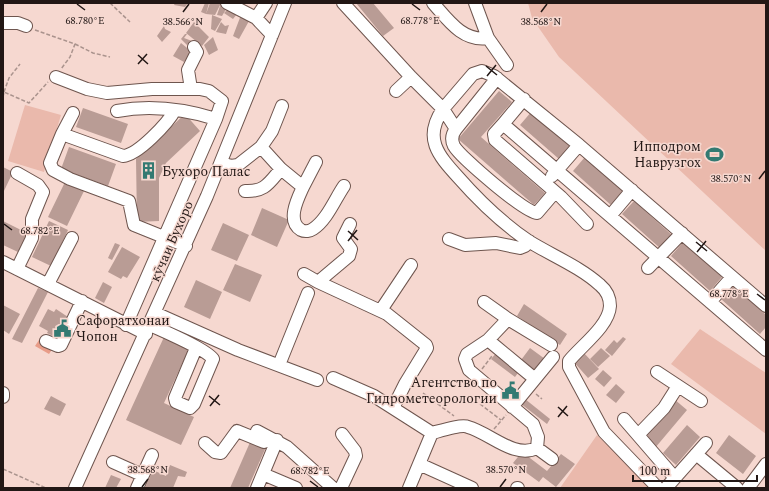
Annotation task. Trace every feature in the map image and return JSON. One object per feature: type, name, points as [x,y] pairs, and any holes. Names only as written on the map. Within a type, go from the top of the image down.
[{"type":"street","points":[[227,3],[256,18],[272,35]]},
{"type":"street","points":[[256,18],[266,3]]},
{"type":"street","name":"кӯчаи Бухоро","points":[[75,488],[186,246],[285,3]]},
{"type":"street","points":[[343,3],[411,77],[444,109],[456,129]]},
{"type":"street","points":[[433,3],[457,29],[465,35],[476,39],[488,38]]},
{"type":"street","points":[[475,3],[488,38],[507,65]]},
{"type":"street","points":[[3,23],[18,23],[26,26]]},
{"type":"street","points":[[191,90],[188,70],[197,52],[194,47]]},
{"type":"street","points":[[658,488],[604,432],[568,367],[571,358],[597,331],[608,316],[610,303],[606,292],[591,278],[529,241],[487,208],[453,172],[439,154],[434,144],[436,120],[476,72],[486,72],[497,78],[579,145],[766,306]]},
{"type":"street","points":[[56,77],[87,89],[107,93],[152,89],[209,91],[220,99],[222,103],[166,238],[126,325]]},
{"type":"street","points":[[396,91],[411,77]]},
{"type":"street","points":[[497,78],[456,129],[452,140],[458,151],[530,212],[537,213],[555,192]]},
{"type":"street","points":[[524,99],[494,134],[495,140],[555,192],[587,224]]},
{"type":"street","points":[[221,163],[231,166],[238,165],[261,147],[272,131],[282,106]]},
{"type":"street","points":[[117,111],[148,108],[175,110],[216,119]]},
{"type":"street","points":[[62,134],[119,155],[127,156],[136,151],[164,126],[175,110]]},
{"type":"street","points":[[73,113],[62,134],[50,163],[53,170],[70,179],[129,201],[134,224],[186,246]]},
{"type":"street","points":[[503,124],[710,302],[764,344]]},
{"type":"street","points":[[545,184],[579,145]]},
{"type":"street","points":[[261,147],[281,169],[303,187]]},
{"type":"street","points":[[316,162],[296,204],[294,216],[297,227],[306,231],[313,229],[321,221],[344,186]]},
{"type":"street","points":[[245,191],[263,189],[281,169]]},
{"type":"street","points":[[17,173],[38,185],[43,192],[32,219],[32,238],[17,269]]},
{"type":"street","points":[[610,216],[632,190]]},
{"type":"street","points":[[318,282],[350,253],[350,247],[343,238],[350,224]]},
{"type":"street","points":[[648,268],[682,233]]},
{"type":"street","points":[[48,284],[72,238]]},
{"type":"street","points":[[449,239],[465,245],[496,243],[520,248],[525,246],[529,241]]},
{"type":"street","points":[[3,262],[82,301],[126,325],[150,324],[233,347],[317,380]]},
{"type":"street","points":[[381,310],[411,264]]},
{"type":"street","points":[[304,274],[318,282],[381,310],[418,338],[427,348],[405,384],[393,408]]},
{"type":"street","points":[[710,302],[732,276]]},
{"type":"street","points":[[279,365],[308,293]]},
{"type":"street","points":[[46,341],[58,346],[62,345],[82,301]]},
{"type":"street","points":[[484,302],[508,319],[552,344]]},
{"type":"street","points":[[508,319],[488,340],[466,356],[467,368],[512,406],[535,428],[538,437],[538,448]]},
{"type":"street","points":[[150,324],[196,348]]},
{"type":"street","points":[[488,340],[535,379]]},
{"type":"street","points":[[512,406],[553,357]]},
{"type":"street","points":[[657,372],[701,401]]},
{"type":"street","points":[[334,378],[363,391],[432,433],[467,426],[522,451],[538,448],[552,459]]},
{"type":"street","points":[[638,436],[664,408],[678,386]]},
{"type":"street","points":[[624,419],[675,478]]},
{"type":"street","points":[[205,443],[215,452],[221,453],[237,431],[275,443],[293,451],[333,488]]},
{"type":"street","points":[[257,431],[275,443]]},
{"type":"street","points":[[409,488],[432,433]]},
{"type":"street","points":[[341,488],[356,456],[354,449],[342,434]]},
{"type":"street","points":[[256,488],[275,443]]},
{"type":"street","points":[[666,488],[706,443]]},
{"type":"street","points":[[696,454],[737,488]]},
{"type":"street","points":[[136,488],[152,455]]},
{"type":"street","points":[[113,462],[142,475]]},
{"type":"street","points":[[419,464],[472,488]]},
{"type":"street","points":[[748,488],[766,464]]},
{"type":"street","points":[[262,474],[296,488]]},
{"type":"path","points":[[110,3],[130,22]]},
{"type":"path","points":[[26,26],[75,44],[93,53],[110,57]]},
{"type":"path","points":[[4,92],[29,103],[51,78],[56,77],[64,63],[70,57],[75,44]]},
{"type":"path","points":[[3,97],[9,78],[20,64]]},
{"type":"path","points":[[476,376],[498,348]]},
{"type":"path","points":[[423,393],[454,416]]},
{"type":"path","points":[[480,404],[501,420]]},
{"type":"path","points":[[488,436],[512,406]]},
{"type":"path","points":[[3,469],[46,488]]},
{"type":"shaded area","name":"Ипподром Наврузгох","points":[[528,3],[766,3],[766,251],[559,57],[532,18]]},
{"type":"shaded area","points":[[25,105],[61,115],[44,172],[8,161]]},
{"type":"shaded area","points":[[700,329],[766,373],[766,434],[671,364]]},
{"type":"shaded area","points":[[39,340],[53,348],[49,354],[35,346]]},
{"type":"shaded area","points":[[597,435],[652,488],[560,488]]},
{"type":"building","points":[[175,3],[188,3],[185,7],[174,5]]},
{"type":"building","points":[[205,3],[209,3],[206,14],[201,12]]},
{"type":"building","points":[[210,3],[221,3],[215,15],[206,14]]},
{"type":"building","points":[[221,3],[228,6],[222,16],[217,15]]},
{"type":"building","points":[[356,3],[373,3],[394,28],[383,36]]},
{"type":"building","points":[[230,7],[237,14],[233,19],[224,13]]},
{"type":"building","points":[[212,15],[222,19],[215,31],[211,29]]},
{"type":"building","points":[[241,15],[249,21],[239,39],[233,36]]},
{"type":"building","points":[[194,22],[209,37],[202,46],[186,33]]},
{"type":"building","points":[[221,22],[225,26],[229,25],[226,34],[216,32]]},
{"type":"building","points":[[164,26],[165,29],[171,32],[162,42],[157,36]]},
{"type":"building","points":[[185,34],[187,34],[184,38],[192,41],[187,45],[181,39]]},
{"type":"building","points":[[213,37],[218,50],[209,55],[204,45]]},
{"type":"building","points":[[181,43],[192,52],[184,62],[173,56]]},
{"type":"building","points":[[499,91],[512,102],[481,137],[545,193],[534,205],[458,139]]},
{"type":"building","points":[[83,108],[128,124],[121,143],[76,127]]},
{"type":"building","points":[[532,111],[571,146],[559,159],[520,125]]},
{"type":"building","name":"Бухоро Палас","points":[[185,114],[200,131],[166,163],[159,178],[159,221],[137,222],[136,159]]},
{"type":"building","points":[[69,147],[116,164],[108,186],[61,169]]},
{"type":"building","points":[[585,157],[624,192],[612,206],[573,171]]},
{"type":"building","points":[[3,167],[13,172],[3,193]]},
{"type":"building","points":[[65,182],[84,191],[67,226],[48,217]]},
{"type":"building","points":[[634,201],[673,236],[661,249],[622,214]]},
{"type":"building","points":[[262,208],[289,220],[277,247],[251,235]]},
{"type":"building","points":[[3,221],[27,233],[18,252],[3,245]]},
{"type":"building","points":[[49,221],[68,230],[51,266],[32,257]]},
{"type":"building","points":[[223,223],[249,235],[237,261],[211,250]]},
{"type":"building","points":[[683,242],[722,277],[710,291],[671,256]]},
{"type":"building","points":[[115,243],[120,245],[112,260],[108,258]]},
{"type":"building","points":[[122,247],[140,257],[127,278],[123,276],[121,279],[108,272]]},
{"type":"building","points":[[235,264],[262,275],[250,302],[223,290]]},
{"type":"building","points":[[196,280],[222,292],[210,319],[184,307]]},
{"type":"building","points":[[103,282],[112,287],[104,303],[95,298]]},
{"type":"building","points":[[733,285],[766,315],[766,327],[760,334],[721,299]]},
{"type":"building","points":[[38,288],[48,292],[22,343],[12,339]]},
{"type":"building","points":[[524,304],[567,334],[560,345],[517,316]]},
{"type":"building","points":[[3,305],[20,314],[9,334],[3,330]]},
{"type":"building","points":[[48,309],[54,312],[56,309],[71,319],[62,337],[55,333],[53,336],[39,326]]},
{"type":"building","points":[[164,337],[189,349],[164,403],[194,417],[181,445],[126,420]]},
{"type":"building","points":[[623,337],[626,339],[612,356],[605,350],[614,340],[617,343]]},
{"type":"building","points":[[530,348],[545,359],[536,371],[521,360]]},
{"type":"building","points":[[601,348],[610,356],[598,367],[590,359]]},
{"type":"building","points":[[497,352],[520,370],[515,377],[491,359]]},
{"type":"building","points":[[583,352],[599,369],[588,378],[573,361]]},
{"type":"building","points":[[603,370],[612,378],[604,387],[595,379]]},
{"type":"building","points":[[616,384],[625,392],[616,403],[606,395]]},
{"type":"building","points":[[520,395],[550,419],[547,424],[516,400]]},
{"type":"building","points":[[51,396],[66,404],[60,416],[44,409]]},
{"type":"building","points":[[674,399],[687,410],[655,448],[642,436]]},
{"type":"building","points":[[687,425],[700,437],[676,465],[663,453]]},
{"type":"building","points":[[729,435],[756,456],[743,474],[716,453]]},
{"type":"building","points":[[251,440],[266,447],[248,488],[230,488]]},
{"type":"building","points":[[522,452],[547,471],[561,454],[575,464],[556,487],[543,477],[539,482],[513,463]]},
{"type":"building","points":[[170,465],[187,472],[185,477],[178,476],[173,488],[145,488],[153,470],[166,476]]},
{"type":"building","points":[[111,475],[121,479],[116,488],[105,488]]},
{"type":"place","name":"Ипподром Наврузгох","points":[[714,154]]},
{"type":"place","name":"Бухоро Палас","points":[[149,171]]},
{"type":"place","name":"Сафоратхонаи Чопон","points":[[63,328]]},
{"type":"place","name":"Агентство по Гидрометеорологии","points":[[510,390]]}]
